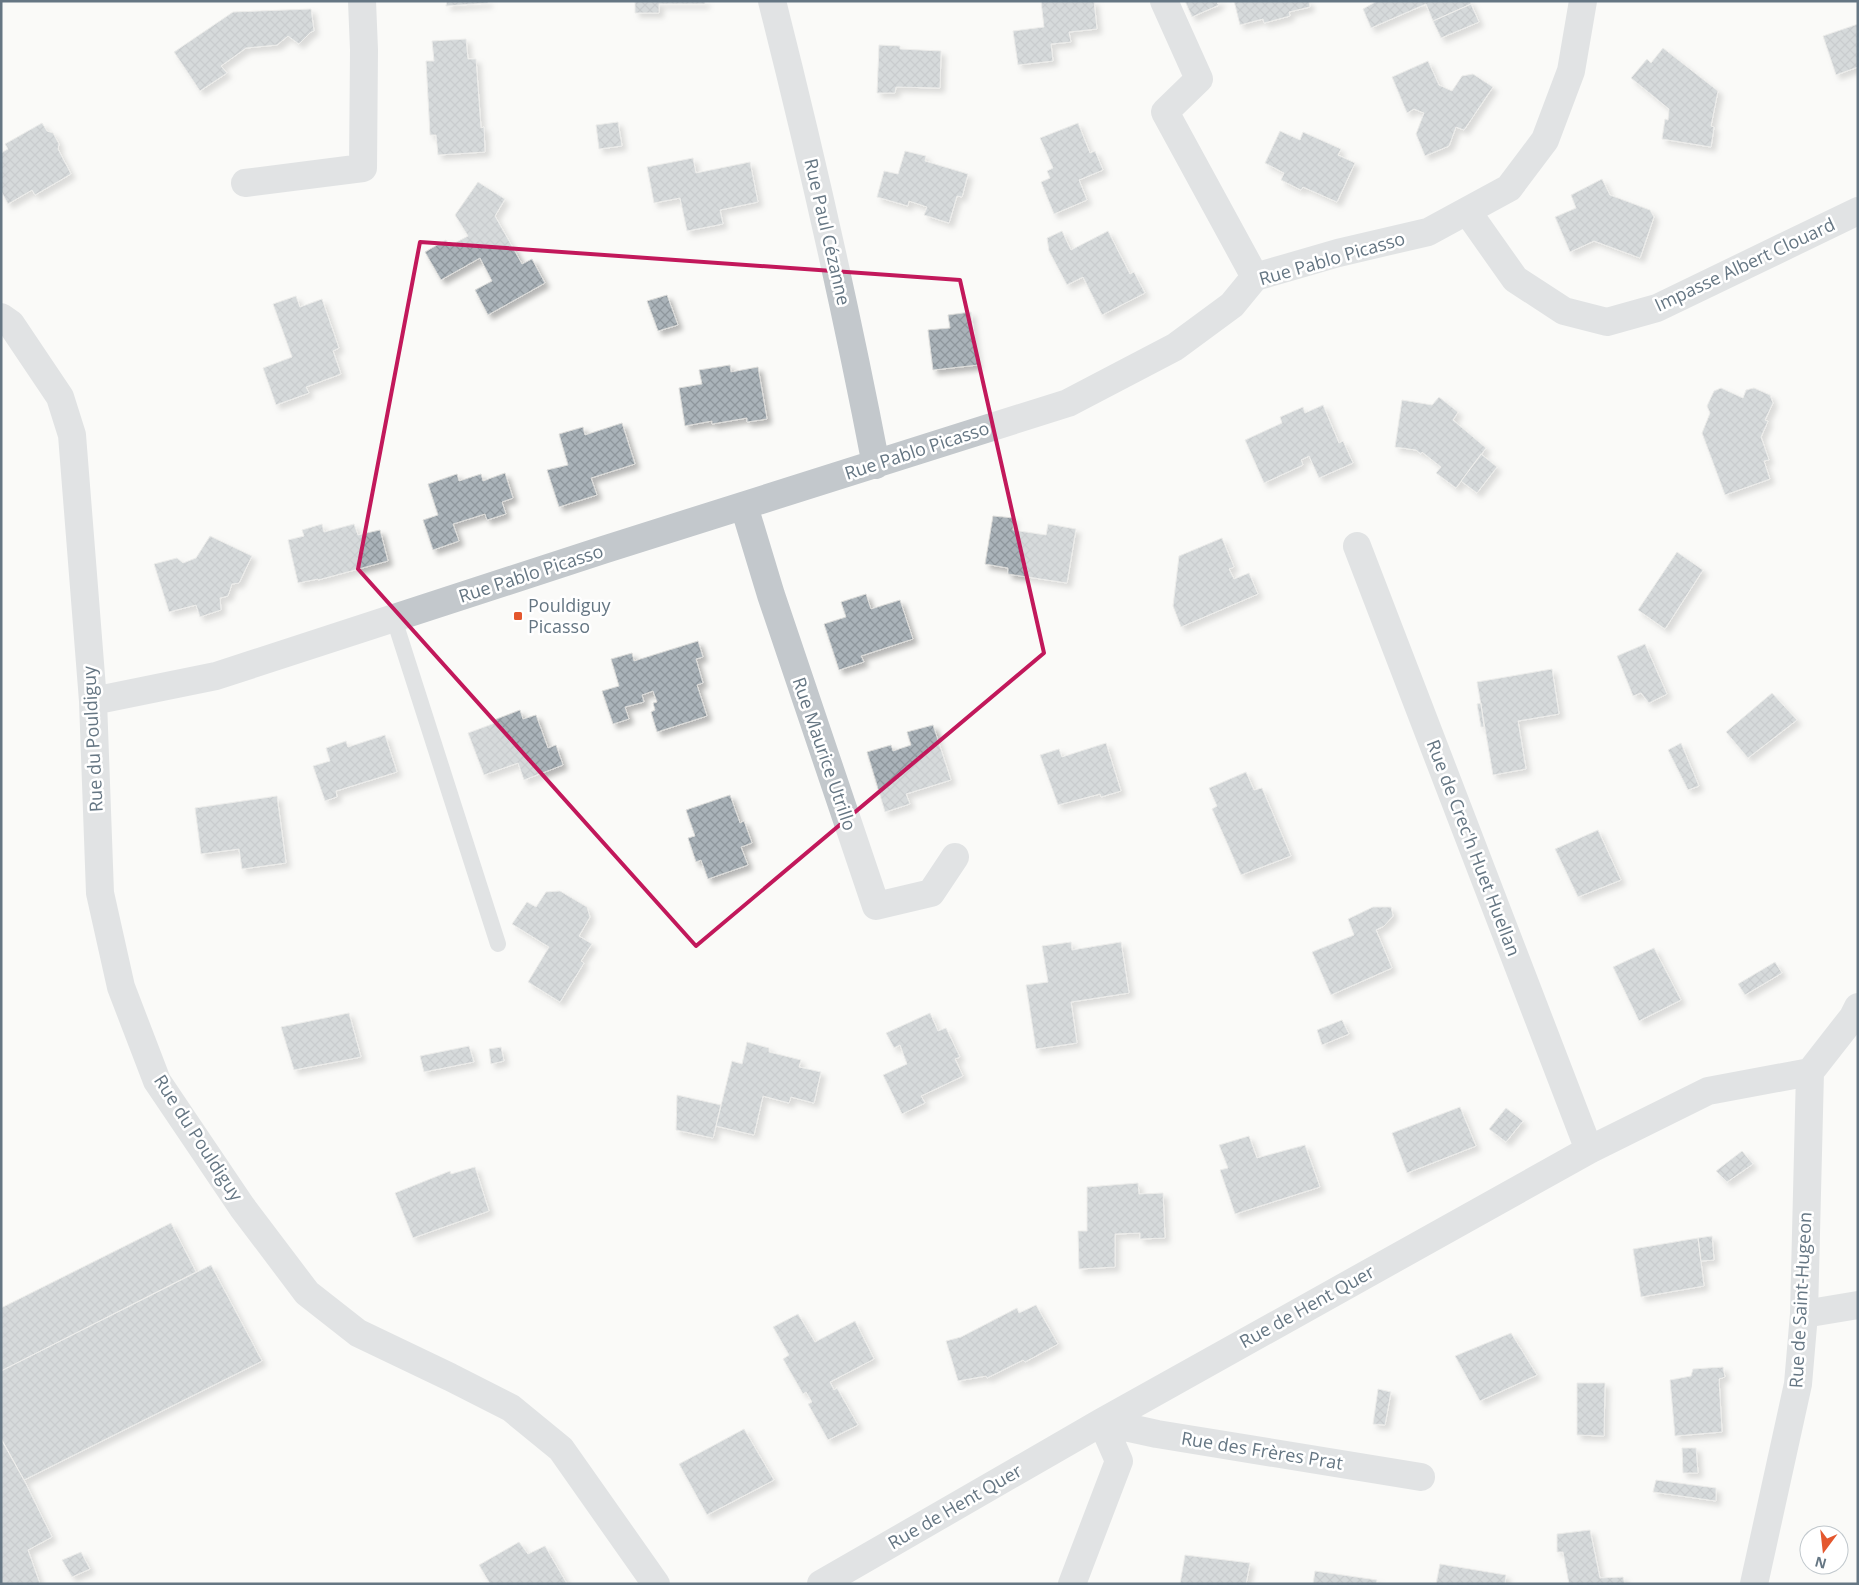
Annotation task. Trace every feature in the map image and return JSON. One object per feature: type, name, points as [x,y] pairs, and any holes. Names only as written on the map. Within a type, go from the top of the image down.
[{"type":"street","points":[[245,183],[363,168],[364,50],[362,1]]},
{"type":"street","name":"Rue Paul Cézanne","points":[[772,1],[799,105],[854,352],[876,465]]},
{"type":"street","points":[[1164,1],[1199,79],[1165,112],[1255,277]]},
{"type":"street","name":"Rue Pablo Picasso","points":[[93,701],[216,676],[593,553],[1068,403],[1175,347],[1232,305],[1255,277],[1338,253],[1428,232],[1509,188],[1545,140],[1571,71],[1583,1]]},
{"type":"street","name":"Impasse Albert Clouard","points":[[1467,211],[1516,278],[1564,311],[1607,322],[1657,308],[1858,211]]},
{"type":"street","name":"Rue du Pouldiguy","points":[[1,317],[11,324],[60,397],[72,435],[93,701],[100,893],[121,987],[157,1081],[242,1207],[307,1293],[358,1333],[511,1408],[561,1449],[656,1584]]},
{"type":"street","name":"Rue Maurice Utrillo","points":[[744,506],[786,642],[876,906],[931,894],[955,857]]},
{"type":"street","name":"Rue de Crec'h Huet Huellan","points":[[1357,546],[1590,1150]]},
{"type":"street","points":[[1810,1072],[1853,1018],[1858,1007]]},
{"type":"street","name":"Rue de Hent Quer","points":[[822,1584],[1102,1422],[1590,1150],[1708,1091],[1810,1072]]},
{"type":"street","name":"Rue de Saint-Hugeon","points":[[1754,1584],[1798,1384],[1804,1314],[1810,1072]]},
{"type":"street","points":[[1804,1314],[1858,1305]]},
{"type":"street","points":[[1072,1584],[1119,1461],[1102,1422]]},
{"type":"street","name":"Rue des Frères Prat","points":[[1102,1422],[1157,1434],[1421,1477]]},
{"type":"lane","points":[[394,619],[498,944]]},
{"type":"highlighted area","points":[[420,242],[960,280],[1044,653],[696,946],[358,569]]},
{"type":"building","points":[[447,1],[488,1],[488,3],[446,6]]},
{"type":"building","points":[[635,1],[705,1],[705,4],[659,4],[659,13],[635,13]]},
{"type":"building","points":[[1041,1],[1094,1],[1097,29],[1069,32],[1071,42],[1051,44],[1053,61],[1018,65],[1013,31],[1044,27]]},
{"type":"building","points":[[1185,1],[1223,1],[1217,3],[1219,5],[1192,17]]},
{"type":"building","points":[[1234,1],[1309,1],[1310,7],[1289,12],[1290,16],[1264,23],[1263,19],[1240,25]]},
{"type":"building","points":[[1377,1],[1470,1],[1471,4],[1433,21],[1426,4],[1371,28],[1363,9]]},
{"type":"building","points":[[1471,4],[1479,22],[1441,38],[1433,21]]},
{"type":"building","points":[[311,9],[314,31],[299,44],[288,36],[277,45],[246,48],[221,66],[227,73],[200,91],[174,52],[233,12]]},
{"type":"building","points":[[1858,24],[1858,67],[1836,75],[1823,36]]},
{"type":"building","points":[[466,39],[468,59],[476,59],[481,128],[484,127],[485,152],[438,155],[436,135],[430,135],[426,61],[434,61],[432,41]]},
{"type":"building","points":[[879,45],[900,46],[900,49],[941,51],[940,88],[896,87],[895,93],[877,93]]},
{"type":"building","points":[[1663,48],[1718,91],[1711,126],[1714,127],[1711,147],[1662,139],[1665,119],[1668,120],[1669,109],[1631,78],[1647,59],[1651,63]]},
{"type":"building","points":[[1428,61],[1439,85],[1452,91],[1462,76],[1473,74],[1493,87],[1464,130],[1456,127],[1449,146],[1425,156],[1416,134],[1424,113],[1414,109],[1407,113],[1392,77]]},
{"type":"building","points":[[618,122],[622,146],[599,149],[596,125]]},
{"type":"building","points":[[42,123],[47,131],[53,133],[59,144],[58,149],[71,174],[35,195],[32,190],[8,204],[1,191],[1,153],[8,149],[5,144]]},
{"type":"building","points":[[1078,123],[1090,153],[1095,151],[1103,170],[1079,180],[1087,200],[1054,214],[1041,182],[1050,178],[1047,171],[1053,168],[1040,138]]},
{"type":"building","points":[[1280,131],[1300,140],[1303,132],[1341,149],[1338,155],[1355,163],[1337,202],[1303,187],[1301,190],[1281,180],[1284,173],[1265,163]]},
{"type":"building","points":[[905,151],[926,156],[925,161],[968,174],[962,197],[957,196],[949,223],[924,215],[927,207],[909,201],[908,206],[877,197],[884,171],[898,174]]},
{"type":"building","points":[[693,158],[696,173],[750,162],[758,202],[720,210],[723,224],[687,231],[680,198],[654,203],[647,167]]},
{"type":"building","points":[[1602,179],[1610,195],[1650,210],[1654,217],[1640,258],[1594,241],[1570,252],[1555,217],[1576,208],[1571,195]]},
{"type":"building","points":[[478,182],[505,199],[495,216],[522,264],[532,259],[545,283],[488,315],[475,290],[492,281],[480,258],[441,280],[425,252],[446,240],[449,246],[468,236],[455,215]]},
{"type":"building","points":[[1062,231],[1071,250],[1108,231],[1130,274],[1134,272],[1145,293],[1102,315],[1083,277],[1067,285],[1049,251],[1047,238]]},
{"type":"building","points":[[667,295],[678,325],[658,331],[647,301]]},
{"type":"building","points":[[296,296],[300,307],[322,299],[339,348],[333,351],[341,374],[306,387],[309,393],[276,405],[263,368],[292,357],[273,304]]},
{"type":"building","points":[[971,312],[978,365],[933,370],[928,330],[950,328],[948,315]]},
{"type":"building","points":[[730,365],[731,372],[758,367],[767,419],[747,422],[747,418],[712,424],[712,421],[685,426],[679,388],[702,384],[699,370]]},
{"type":"building","points":[[1721,388],[1743,398],[1746,390],[1754,388],[1770,395],[1773,403],[1765,420],[1768,421],[1761,437],[1769,460],[1764,461],[1770,479],[1725,495],[1702,433],[1710,413],[1707,406],[1714,391]]},
{"type":"building","points":[[1439,397],[1458,412],[1453,420],[1486,448],[1456,488],[1436,473],[1441,467],[1422,452],[1421,454],[1416,450],[1395,447],[1402,400],[1432,405]]},
{"type":"building","points":[[1323,405],[1339,443],[1343,441],[1353,463],[1319,478],[1309,456],[1301,460],[1303,465],[1264,483],[1245,440],[1282,423],[1280,417],[1303,407],[1305,413]]},
{"type":"building","points":[[622,423],[635,464],[591,478],[597,495],[559,507],[547,470],[568,465],[559,434],[583,427],[585,435]]},
{"type":"building","points":[[1481,454],[1497,467],[1477,493],[1461,481]]},
{"type":"building","points":[[505,473],[513,498],[502,502],[506,514],[487,520],[485,514],[453,524],[459,541],[433,550],[423,520],[438,515],[428,484],[457,474],[459,481],[481,474],[483,481]]},
{"type":"building","points":[[993,516],[1014,518],[1013,530],[1046,535],[1048,524],[1076,529],[1067,583],[1008,574],[1008,568],[985,564]]},
{"type":"building","points":[[322,524],[324,532],[354,524],[358,535],[380,530],[388,561],[318,580],[298,583],[288,540],[304,536],[302,530]]},
{"type":"building","points":[[210,536],[252,556],[239,583],[232,584],[228,596],[220,598],[221,610],[200,617],[196,605],[169,612],[154,564],[177,558],[183,563],[196,558]]},
{"type":"building","points":[[1222,538],[1234,567],[1229,569],[1234,579],[1249,573],[1258,594],[1181,627],[1173,606],[1179,556]]},
{"type":"building","points":[[1677,552],[1703,570],[1665,629],[1638,610]]},
{"type":"building","points":[[866,594],[871,609],[900,600],[913,639],[861,656],[864,662],[839,670],[824,624],[846,617],[841,602]]},
{"type":"building","points":[[698,641],[703,657],[696,659],[703,683],[697,685],[707,716],[657,732],[651,712],[655,710],[653,703],[657,702],[653,691],[642,695],[644,702],[625,707],[629,719],[613,724],[602,691],[619,686],[611,659],[632,653],[634,661]]},
{"type":"building","points":[[1645,644],[1667,694],[1649,703],[1641,693],[1633,696],[1617,656]]},
{"type":"building","points":[[1552,669],[1559,714],[1518,721],[1526,769],[1493,775],[1477,682]]},
{"type":"building","points":[[1772,693],[1797,720],[1748,758],[1726,732]]},
{"type":"building","points":[[1481,703],[1484,727],[1481,727],[1477,704]]},
{"type":"building","points":[[520,710],[523,719],[536,715],[548,748],[556,745],[563,765],[524,780],[518,763],[484,775],[468,733],[495,723],[494,720]]},
{"type":"building","points":[[933,725],[951,780],[906,794],[910,804],[885,812],[867,752],[891,745],[893,751],[911,745],[907,732]]},
{"type":"building","points":[[385,735],[397,772],[336,791],[337,797],[325,801],[313,766],[330,761],[326,748],[346,741],[348,747]]},
{"type":"building","points":[[1106,743],[1121,791],[1101,797],[1100,794],[1058,805],[1040,755],[1059,749],[1062,757]]},
{"type":"building","points":[[1681,743],[1699,786],[1688,790],[1668,750]]},
{"type":"building","points":[[1246,772],[1254,790],[1262,788],[1291,856],[1241,875],[1212,809],[1217,806],[1209,788]]},
{"type":"building","points":[[730,795],[740,823],[744,821],[752,843],[741,847],[748,865],[708,879],[701,860],[696,862],[688,838],[695,836],[686,810]]},
{"type":"building","points":[[277,796],[286,863],[242,869],[239,849],[201,854],[195,808]]},
{"type":"building","points":[[1598,830],[1621,880],[1578,897],[1555,849]]},
{"type":"building","points":[[560,891],[587,907],[590,917],[579,936],[592,944],[581,961],[584,963],[560,1002],[528,982],[549,947],[512,924],[527,902],[536,907],[546,892]]},
{"type":"building","points":[[1373,907],[1391,907],[1393,916],[1384,926],[1376,930],[1392,968],[1331,995],[1312,952],[1354,935],[1348,919]]},
{"type":"building","points":[[1071,942],[1072,950],[1121,942],[1129,993],[1071,1002],[1077,1043],[1036,1049],[1026,985],[1048,982],[1042,946]]},
{"type":"building","points":[[1654,948],[1681,1000],[1639,1021],[1613,967]]},
{"type":"building","points":[[1775,962],[1782,973],[1745,995],[1738,984]]},
{"type":"building","points":[[349,1013],[361,1057],[294,1070],[281,1027]]},
{"type":"building","points":[[930,1013],[938,1031],[946,1028],[960,1057],[955,1059],[963,1076],[921,1096],[925,1103],[902,1114],[883,1075],[907,1064],[900,1045],[894,1048],[886,1033]]},
{"type":"building","points":[[1342,1020],[1349,1034],[1322,1045],[1317,1030]]},
{"type":"building","points":[[747,1042],[769,1048],[769,1052],[801,1060],[799,1067],[821,1072],[814,1103],[791,1097],[789,1103],[763,1096],[754,1135],[716,1126],[732,1061],[742,1064]]},
{"type":"building","points":[[469,1046],[474,1062],[424,1072],[420,1056]]},
{"type":"building","points":[[501,1047],[504,1061],[491,1064],[489,1049]]},
{"type":"building","points":[[677,1095],[721,1105],[713,1138],[676,1130]]},
{"type":"building","points":[[1460,1107],[1476,1146],[1407,1173],[1392,1133]]},
{"type":"building","points":[[1506,1108],[1523,1121],[1506,1142],[1489,1129]]},
{"type":"building","points":[[1249,1136],[1257,1158],[1305,1145],[1320,1187],[1235,1214],[1220,1170],[1228,1168],[1219,1145]]},
{"type":"building","points":[[1742,1151],[1753,1164],[1727,1182],[1716,1171]]},
{"type":"building","points":[[475,1167],[489,1211],[413,1238],[395,1193],[450,1171],[451,1174]]},
{"type":"building","points":[[1138,1183],[1139,1194],[1163,1193],[1165,1238],[1140,1239],[1140,1233],[1115,1234],[1115,1267],[1079,1269],[1078,1231],[1087,1231],[1087,1187]]},
{"type":"building","points":[[171,1223],[196,1272],[1,1371],[1,1308]]},
{"type":"building","points":[[1712,1236],[1714,1260],[1701,1261],[1698,1238]]},
{"type":"building","points":[[1698,1238],[1704,1286],[1641,1297],[1633,1249]]},
{"type":"building","points":[[211,1265],[262,1361],[24,1480],[1,1438],[1,1371]]},
{"type":"building","points":[[1036,1305],[1058,1344],[1025,1362],[1023,1360],[987,1378],[986,1376],[958,1381],[946,1341],[961,1337],[1017,1308],[1019,1313]]},
{"type":"building","points":[[798,1314],[815,1342],[855,1321],[874,1359],[830,1382],[834,1390],[837,1388],[858,1425],[828,1440],[808,1404],[812,1402],[806,1392],[803,1394],[783,1359],[789,1355],[773,1327]]},
{"type":"building","points":[[1511,1333],[1537,1375],[1480,1401],[1455,1356]]},
{"type":"building","points":[[1723,1367],[1725,1377],[1719,1379],[1722,1432],[1675,1436],[1670,1380],[1691,1376],[1693,1369]]},
{"type":"building","points":[[1577,1383],[1605,1383],[1604,1436],[1577,1435]]},
{"type":"building","points":[[1378,1389],[1391,1392],[1385,1425],[1373,1424]]},
{"type":"building","points":[[744,1429],[774,1480],[707,1515],[679,1464]]},
{"type":"building","points":[[1,1441],[24,1480],[52,1537],[28,1550],[40,1584],[1,1584]]},
{"type":"building","points":[[1682,1448],[1696,1448],[1698,1473],[1683,1473]]},
{"type":"building","points":[[1656,1480],[1716,1488],[1716,1501],[1653,1492]]},
{"type":"building","points":[[1590,1530],[1600,1578],[1623,1577],[1625,1584],[1569,1584],[1563,1552],[1557,1552],[1557,1534]]},
{"type":"building","points":[[519,1542],[528,1554],[545,1546],[567,1584],[490,1584],[479,1565]]},
{"type":"building","points":[[81,1552],[90,1569],[72,1577],[62,1560]]},
{"type":"building","points":[[1185,1555],[1250,1563],[1246,1584],[1180,1584]]},
{"type":"building","points":[[1440,1564],[1506,1575],[1505,1584],[1436,1584]]},
{"type":"building","points":[[1315,1571],[1377,1580],[1376,1584],[1313,1584]]},
{"type":"place","name":"Pouldiguy Picasso","points":[[518,616]]}]
